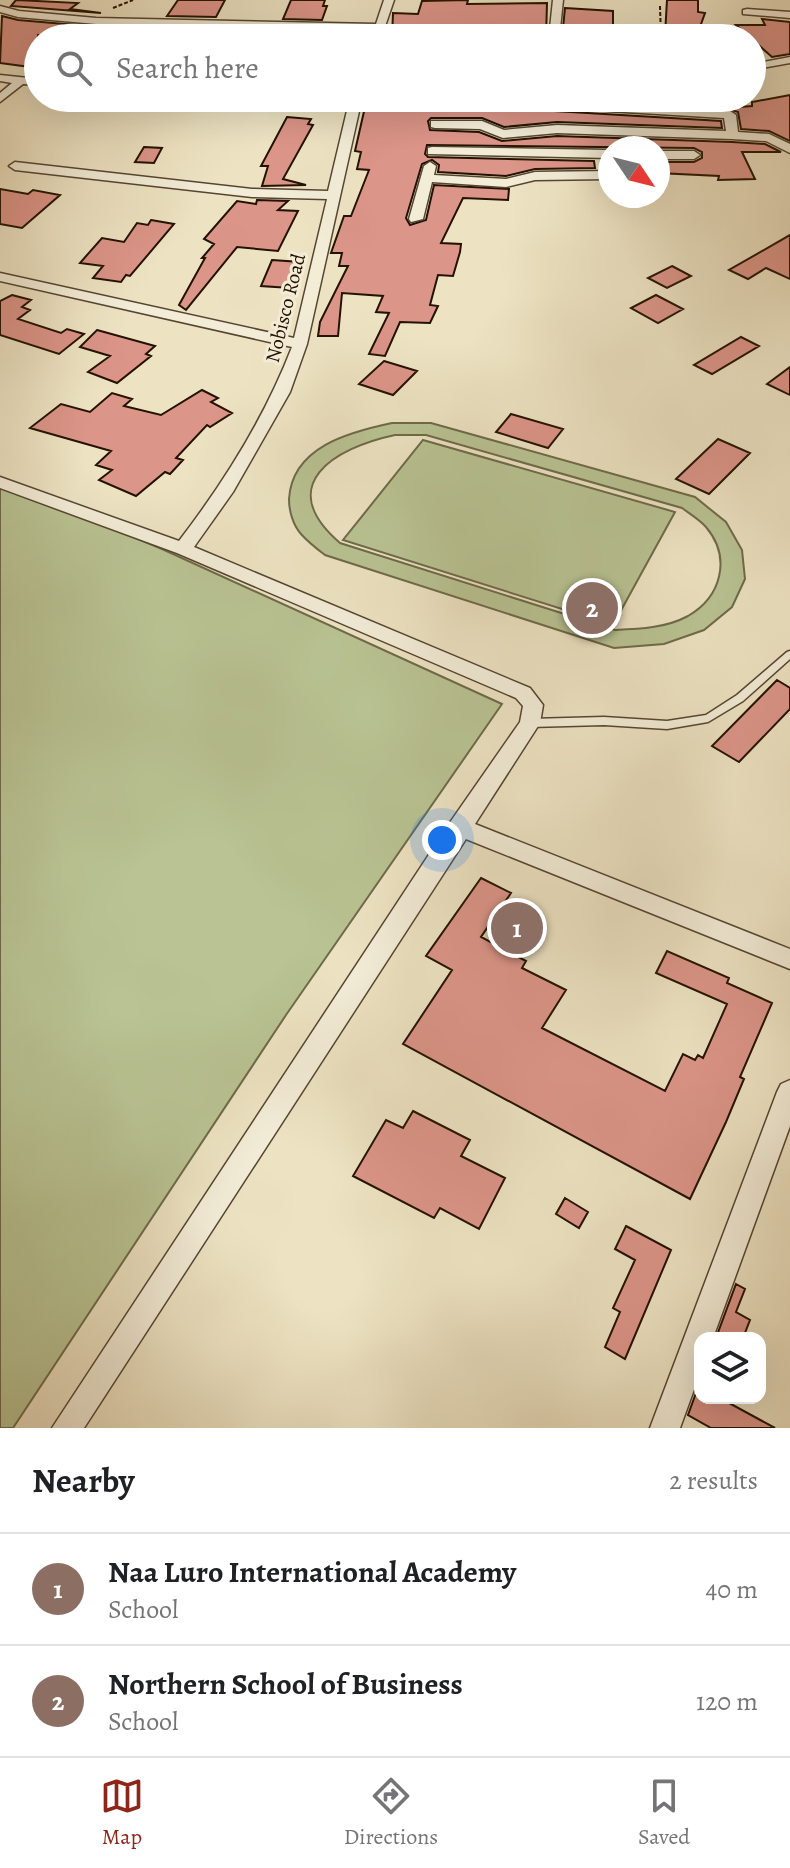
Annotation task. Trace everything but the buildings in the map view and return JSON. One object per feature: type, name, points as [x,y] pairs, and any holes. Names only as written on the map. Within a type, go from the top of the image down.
[{"type":"street","points":[[380,24],[389,0]]},
{"type":"street","points":[[555,24],[558,0]]},
{"type":"street","points":[[2,8],[18,14],[166,24]]},
{"type":"street","points":[[747,12],[790,15]]},
{"type":"street","points":[[766,64],[790,60]]},
{"type":"street","points":[[0,78],[24,81]]},
{"type":"street","points":[[0,99],[20,81]]},
{"type":"street","name":"Nobisco Road","points":[[183,549],[225,492],[282,392],[300,344],[353,112]]},
{"type":"street","points":[[416,219],[427,178],[436,112]]},
{"type":"street","points":[[557,112],[557,129]]},
{"type":"street","points":[[598,112],[600,136]]},
{"type":"street","points":[[669,112],[730,115],[732,135]]},
{"type":"street","points":[[687,113],[689,133]]},
{"type":"street","points":[[435,124],[482,125],[503,134],[557,129],[732,135],[769,138],[790,149]]},
{"type":"street","points":[[432,151],[598,154]]},
{"type":"street","points":[[473,180],[482,152]]},
{"type":"street","points":[[670,155],[694,155]]},
{"type":"street","points":[[15,166],[252,193],[333,195]]},
{"type":"street","points":[[427,178],[506,183],[535,176],[598,175]]},
{"type":"street","points":[[0,277],[300,344]]},
{"type":"street","points":[[0,482],[183,549],[523,693],[533,705],[530,723],[67,1428]]},
{"type":"street","points":[[459,827],[790,959]]},
{"type":"street","points":[[665,1428],[790,1092]]},
{"type":"lane","points":[[530,723],[604,721],[667,725],[708,718],[740,698],[790,654]]},
{"type":"path","points":[[660,6],[661,24]]},
{"type":"green space","points":[[392,423],[431,423],[695,497],[726,522],[742,550],[745,579],[732,607],[704,630],[664,644],[614,648],[325,555],[298,530],[291,513],[289,499],[300,466],[312,454],[341,437]],"holes":[[[395,435],[426,435],[682,508],[704,524],[719,551],[719,576],[715,588],[699,608],[680,620],[653,627],[615,630],[340,543],[321,522],[312,503],[312,487],[320,472],[351,449],[372,441]]]},
{"type":"green space","points":[[423,440],[675,512],[613,625],[343,540]]},
{"type":"green space","points":[[0,481],[162,549],[502,704],[286,1015],[13,1428],[0,1428]]},
{"type":"place","name":"Northern School of Business","points":[[592,608]]},
{"type":"place","name":"Naa Luro International Academy","points":[[517,928]]}]
